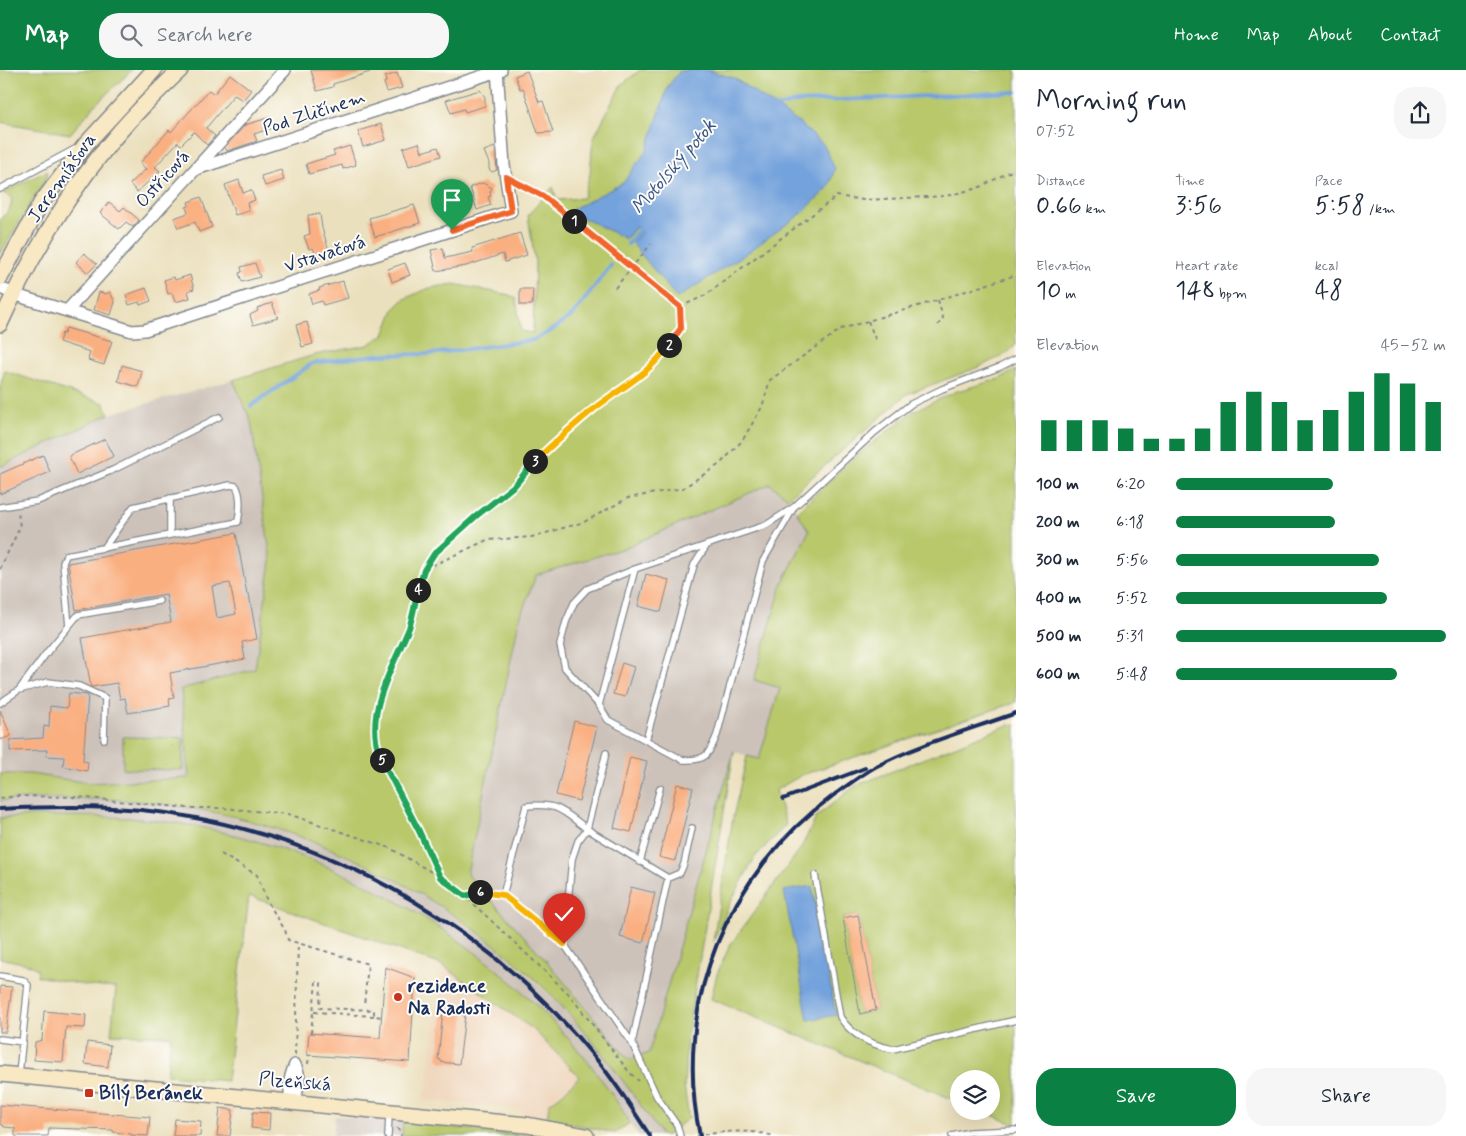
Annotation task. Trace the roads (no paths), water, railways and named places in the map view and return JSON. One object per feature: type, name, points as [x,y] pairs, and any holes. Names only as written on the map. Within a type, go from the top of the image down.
[{"type":"main road","name":"Jeremiášova","points":[[0,278],[41,203],[86,144],[154,70]]},
{"type":"main road","name":"Jeremiášova","points":[[0,324],[7,291],[57,216],[106,147],[180,70]]},
{"type":"main road","name":"Plzeňská","points":[[0,1074],[527,1125],[586,1136]]},
{"type":"street","name":"Ostřicová","points":[[67,311],[285,70]]},
{"type":"street","name":"Vstavačová","points":[[7,291],[132,331],[145,330],[511,211],[506,177],[499,70]]},
{"type":"street","name":"Pod Zličínem","points":[[194,170],[499,70]]},
{"type":"street","points":[[292,1102],[298,1091],[300,1075],[295,1065]]},
{"type":"lane","points":[[0,189],[86,144]]},
{"type":"lane","points":[[794,507],[763,561],[717,735],[710,752],[697,761],[683,760],[608,720],[598,705],[565,668],[560,645],[574,603],[587,589],[635,570],[766,525],[794,507],[875,432],[911,404],[942,389],[1000,368],[1016,359]]},
{"type":"lane","points":[[0,508],[38,501],[113,470],[219,418]]},
{"type":"lane","points":[[69,626],[63,563],[66,555],[104,548],[238,522],[240,491],[236,486],[230,485],[133,507],[104,548]]},
{"type":"lane","points":[[170,498],[170,535]]},
{"type":"lane","points":[[646,740],[694,565],[707,545]]},
{"type":"lane","points":[[598,705],[635,570]]},
{"type":"lane","points":[[19,690],[78,615],[159,600]]},
{"type":"lane","points":[[0,703],[19,690],[48,682],[78,686],[105,698],[104,739]]},
{"type":"lane","points":[[564,944],[572,859],[578,841],[588,829],[606,752]]},
{"type":"lane","points":[[640,862],[660,788]]},
{"type":"lane","points":[[668,878],[588,829],[560,809],[542,804],[526,806],[503,895],[564,944],[632,1043],[657,1097],[677,1125],[680,1136]]},
{"type":"lane","points":[[668,878],[680,873],[684,864],[692,828]]},
{"type":"lane","points":[[815,875],[840,1017],[847,1028],[862,1039],[892,1049],[1016,1020]]},
{"type":"lane","points":[[632,1043],[668,878]]},
{"type":"lane","points":[[0,976],[23,980],[28,985],[19,1075]]},
{"type":"lane","points":[[0,1039],[23,1042]]},
{"type":"lane","points":[[388,1136],[389,1112]]},
{"type":"lane","points":[[952,1136],[970,1132],[1016,1130]]},
{"type":"water","points":[[706,70],[734,78],[799,123],[824,145],[835,169],[828,188],[801,214],[747,253],[677,298],[632,243],[641,232],[636,227],[626,239],[569,211],[623,183],[647,150],[668,86],[679,72]]},
{"type":"water","points":[[812,886],[836,1015],[808,1020],[784,891]]},
{"type":"waterway","name":"Motolský potok","points":[[772,108],[797,102],[1016,92]]},
{"type":"waterway","name":"Motolský potok","points":[[628,244],[642,226]]},
{"type":"waterway","name":"Motolský potok","points":[[251,406],[313,363],[377,355],[431,354],[533,340],[549,332],[573,315],[611,265]]},
{"type":"railway","points":[[700,1136],[693,1087],[694,1038],[702,991],[716,946],[737,903],[764,863],[796,827],[834,795],[870,770],[927,744],[1016,713]]},
{"type":"railway","points":[[783,799],[865,768]]},
{"type":"railway","points":[[0,809],[92,807],[162,812],[185,816],[245,829],[303,848],[359,872],[413,901],[464,934],[512,972],[556,1014],[597,1060],[650,1136]]},
{"type":"place","name":"rezidence Na Radosti","points":[[398,997]]},
{"type":"place","name":"Bílý Beránek","points":[[89,1093]]}]
